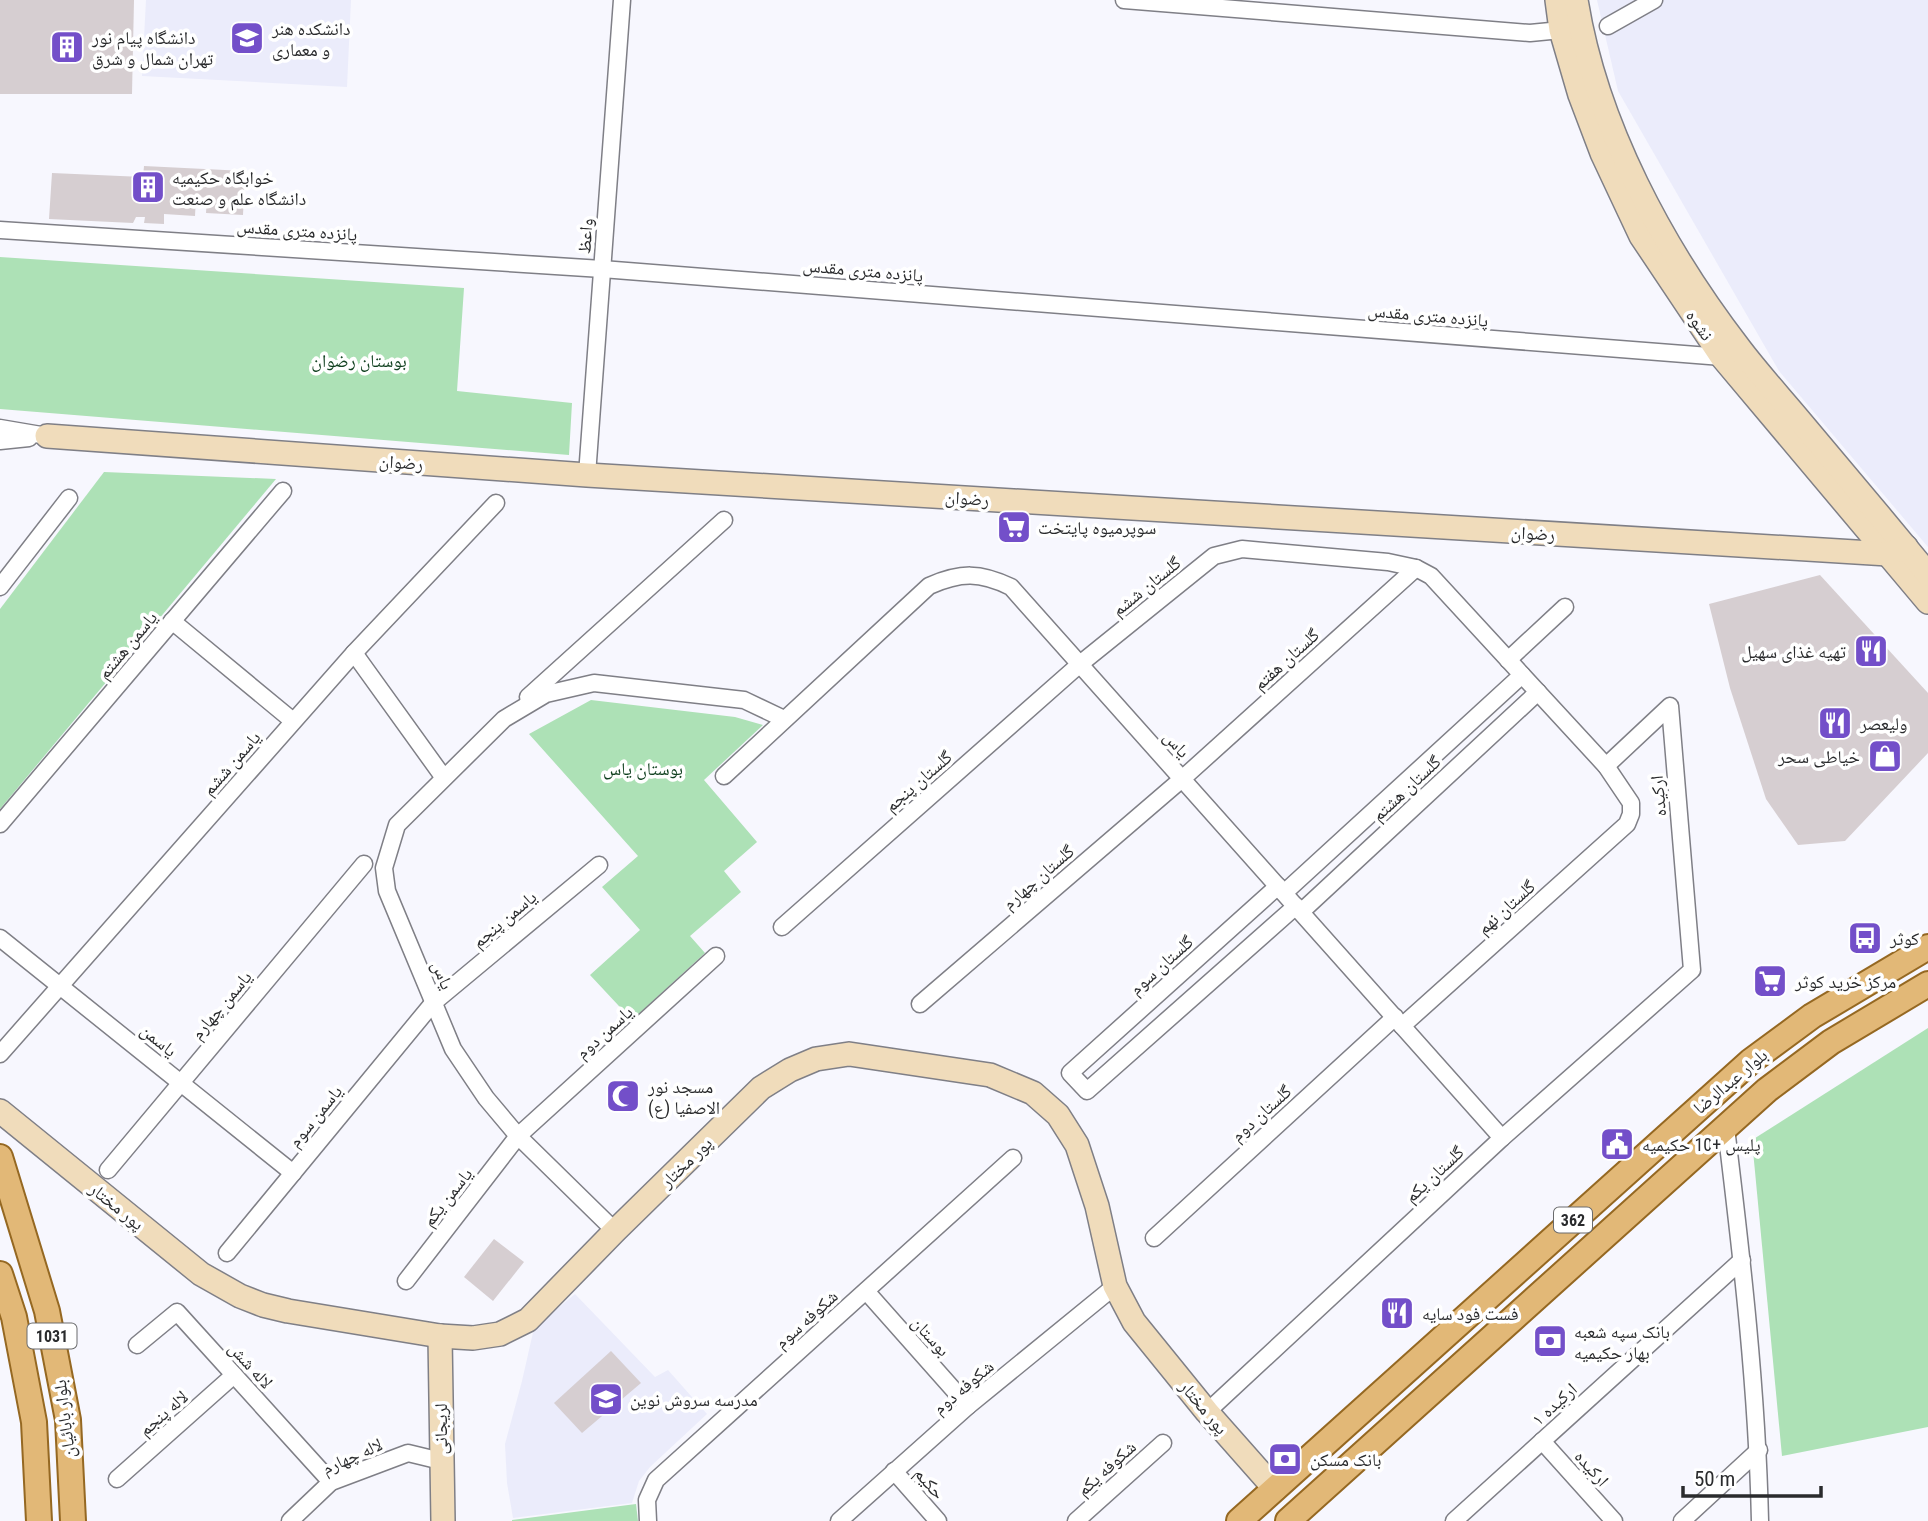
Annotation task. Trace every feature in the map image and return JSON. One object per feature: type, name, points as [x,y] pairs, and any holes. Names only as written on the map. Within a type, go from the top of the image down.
[{"type":"main road","name":"نشوه","points":[[1557,0],[1571,29]]},
{"type":"main road","name":"نشوه","points":[[1576,0],[1571,29],[1580,95],[1602,153],[1641,236],[1731,353],[1897,551],[1928,602]]},
{"type":"main road","name":"رضوان","points":[[47,436],[587,475],[1897,551]]},
{"type":"main road","name":"نشوه","points":[[1897,551],[1928,573]]},
{"type":"main road","name":"بلوار عبدالرضا","points":[[1239,1521],[1717,1090],[1812,1016],[1928,947]]},
{"type":"main road","name":"بلوار عبدالرضا","points":[[1288,1521],[1768,1090],[1831,1042],[1928,984]]},
{"type":"main road","name":"پور مختار","points":[[0,1111],[201,1274],[240,1296],[288,1311],[440,1336],[473,1338],[500,1334],[528,1320],[761,1088],[790,1070],[816,1059],[849,1054],[990,1075],[1033,1093],[1058,1115],[1077,1145],[1097,1206],[1115,1286],[1134,1322],[1207,1412],[1275,1489]]},
{"type":"main road","name":"بلوار بابائیان","points":[[0,1157],[47,1311],[68,1420],[72,1521]]},
{"type":"main road","name":"بلوار بابائیان","points":[[0,1274],[14,1317],[34,1422],[39,1521]]},
{"type":"main road","name":"لریجانی","points":[[440,1336],[443,1521]]},
{"type":"street","name":"واعظ","points":[[587,475],[622,0]]},
{"type":"street","points":[[1125,0],[1530,33],[1571,29]]},
{"type":"street","points":[[1608,26],[1654,0]]},
{"type":"street","name":"پانزده متری مقدس","points":[[0,230],[602,269],[1731,353]]},
{"type":"street","points":[[0,428],[47,436]]},
{"type":"street","points":[[0,441],[47,436]]},
{"type":"street","name":"یاسمن هشتم","points":[[0,824],[283,491]]},
{"type":"street","points":[[0,587],[68,498]]},
{"type":"street","name":"یاسمن ششم","points":[[0,1054],[354,653],[496,503]]},
{"type":"street","name":"یاس","points":[[615,1231],[519,1136],[486,1098],[453,1049],[387,891],[384,868],[397,825],[504,719],[724,520]]},
{"type":"street","name":"گلستان ششم","points":[[1080,664],[1214,556],[1242,549],[1388,562],[1416,568]]},
{"type":"street","points":[[1416,568],[1431,576],[1606,766]]},
{"type":"street","name":"گلستان هفتم","points":[[1182,779],[1416,568]]},
{"type":"street","name":"یاس","points":[[724,776],[929,586],[949,577],[970,574],[992,578],[1011,587],[1502,1138]]},
{"type":"street","points":[[1508,660],[1565,607]]},
{"type":"street","points":[[172,621],[293,721]]},
{"type":"street","points":[[354,653],[444,778]]},
{"type":"street","name":"گلستان پنجم","points":[[782,927],[1080,664]]},
{"type":"street","name":"گلستان هشتم","points":[[1290,899],[1522,675]]},
{"type":"street","name":"یاس","points":[[504,719],[546,694],[594,683],[744,700],[784,719]]},
{"type":"street","name":"گلستان هشتم","points":[[1290,899],[1538,692]]},
{"type":"street","name":"ارکیده","points":[[1606,766],[1670,706],[1692,970]]},
{"type":"street","name":"گلستان نهم","points":[[1399,1022],[1626,824],[1631,814],[1631,803],[1606,766]]},
{"type":"street","name":"گلستان چهارم","points":[[919,1004],[1182,779]]},
{"type":"street","name":"یاسمن چهارم","points":[[108,1170],[364,864]]},
{"type":"street","name":"یاسمن پنجم","points":[[433,1003],[599,865]]},
{"type":"street","name":"گلستان سوم","points":[[1290,899],[1087,1091],[1070,1073],[1290,899]]},
{"type":"street","name":"یاسمن","points":[[0,938],[293,1173]]},
{"type":"street","name":"یاسمن دوم","points":[[519,1136],[716,956]]},
{"type":"street","name":"گلستان یکم","points":[[1207,1412],[1502,1138],[1692,970]]},
{"type":"street","name":"یاسمن سوم","points":[[228,1253],[433,1003]]},
{"type":"street","name":"گلستان دوم","points":[[1154,1238],[1399,1022]]},
{"type":"street","points":[[1726,1128],[1742,1260],[1759,1450],[1760,1521]]},
{"type":"street","name":"یاسمن یکم","points":[[406,1281],[519,1136]]},
{"type":"street","name":"شکوفه سوم","points":[[648,1521],[647,1500],[656,1480],[1013,1158]]},
{"type":"street","name":"ارکیده ۱","points":[[1454,1521],[1742,1260]]},
{"type":"street","name":"شکوفه دوم","points":[[839,1521],[968,1406],[1115,1286]]},
{"type":"street","name":"بوستان","points":[[866,1291],[968,1406]]},
{"type":"street","name":"لاله شش","points":[[137,1345],[177,1312],[331,1482]]},
{"type":"street","name":"لاله پنجم","points":[[117,1479],[234,1375]]},
{"type":"street","name":"ارکیده","points":[[1542,1441],[1614,1521]]},
{"type":"street","name":"شکوفه یکم","points":[[1076,1521],[1163,1443]]},
{"type":"street","points":[[1682,1521],[1759,1450]]},
{"type":"street","name":"لاله چهارم","points":[[290,1521],[331,1482],[408,1453],[440,1461]]},
{"type":"street","name":"حکیم","points":[[894,1471],[938,1521]]},
{"type":"shaded area","name":"دانشکده هنر و معماری","points":[[146,0],[351,0],[347,87],[142,76]]},
{"type":"shaded area","points":[[1597,0],[1928,0],[1928,547],[1779,371],[1618,91]]},
{"type":"shaded area","name":"مدرسه سروش نوین","points":[[575,1294],[655,1377],[668,1370],[707,1414],[650,1467],[639,1481],[632,1503],[513,1518],[507,1483],[505,1444],[534,1328]]},
{"type":"green space","name":"بوستان رضوان","points":[[0,257],[464,288],[457,391],[572,403],[569,455],[0,409]]},
{"type":"green space","points":[[104,472],[276,479],[0,809],[0,609]]},
{"type":"green space","name":"بوستان یاس","points":[[591,700],[735,717],[763,725],[704,780],[757,842],[724,871],[741,892],[690,936],[705,953],[632,1020],[590,975],[640,930],[602,887],[638,856],[529,734]]},
{"type":"green space","points":[[1928,1028],[1928,1427],[1782,1456],[1752,1140]]},
{"type":"green space","points":[[636,1504],[638,1521],[512,1521],[512,1520]]},
{"type":"building","name":"دانشگاه پیام نور تهران شمال و شرق","points":[[0,0],[134,0],[132,94],[0,94]]},
{"type":"building","name":"خوابگاه حکیمیه دانشگاه علم و صنعت","points":[[144,166],[245,171],[243,215],[206,213],[207,198],[196,197],[195,216],[164,214],[164,224],[144,223],[145,217],[136,217],[133,223],[49,219],[52,173],[143,177]]},
{"type":"building","name":"ولیعصر","points":[[1820,575],[1928,693],[1928,753],[1845,841],[1798,845],[1766,799],[1730,688],[1709,604]]},
{"type":"building","points":[[494,1239],[524,1262],[493,1301],[464,1277]]},
{"type":"building","name":"مدرسه سروش نوین","points":[[611,1351],[641,1383],[582,1433],[554,1403]]},
{"type":"place","name":"دانشکده هنر و معماری","points":[[247,38]]},
{"type":"place","name":"دانشگاه پیام نور تهران شمال و شرق","points":[[67,47]]},
{"type":"place","name":"خوابگاه حکیمیه دانشگاه علم و صنعت","points":[[148,187]]},
{"type":"place","name":"سوپرمیوه پایتخت","points":[[1014,527]]},
{"type":"place","name":"تهیه غذای سهیل","points":[[1871,651]]},
{"type":"place","name":"ولیعصر","points":[[1835,723]]},
{"type":"place","name":"خیاطی سحر","points":[[1885,756]]},
{"type":"place","name":"کوثر","points":[[1865,938]]},
{"type":"place","name":"مرکز خرید کوثر","points":[[1770,981]]},
{"type":"place","name":"مسجد نور الاصفیا (ع)","points":[[623,1096]]},
{"type":"place","name":"پلیس +10 حکیمیه","points":[[1617,1144]]},
{"type":"place","name":"فست فود سایه","points":[[1397,1313]]},
{"type":"place","name":"بانک سپه شعبه بهار حکیمیه","points":[[1550,1341]]},
{"type":"place","name":"مدرسه سروش نوین","points":[[606,1399]]},
{"type":"place","name":"بانک مسکن","points":[[1285,1459]]}]
